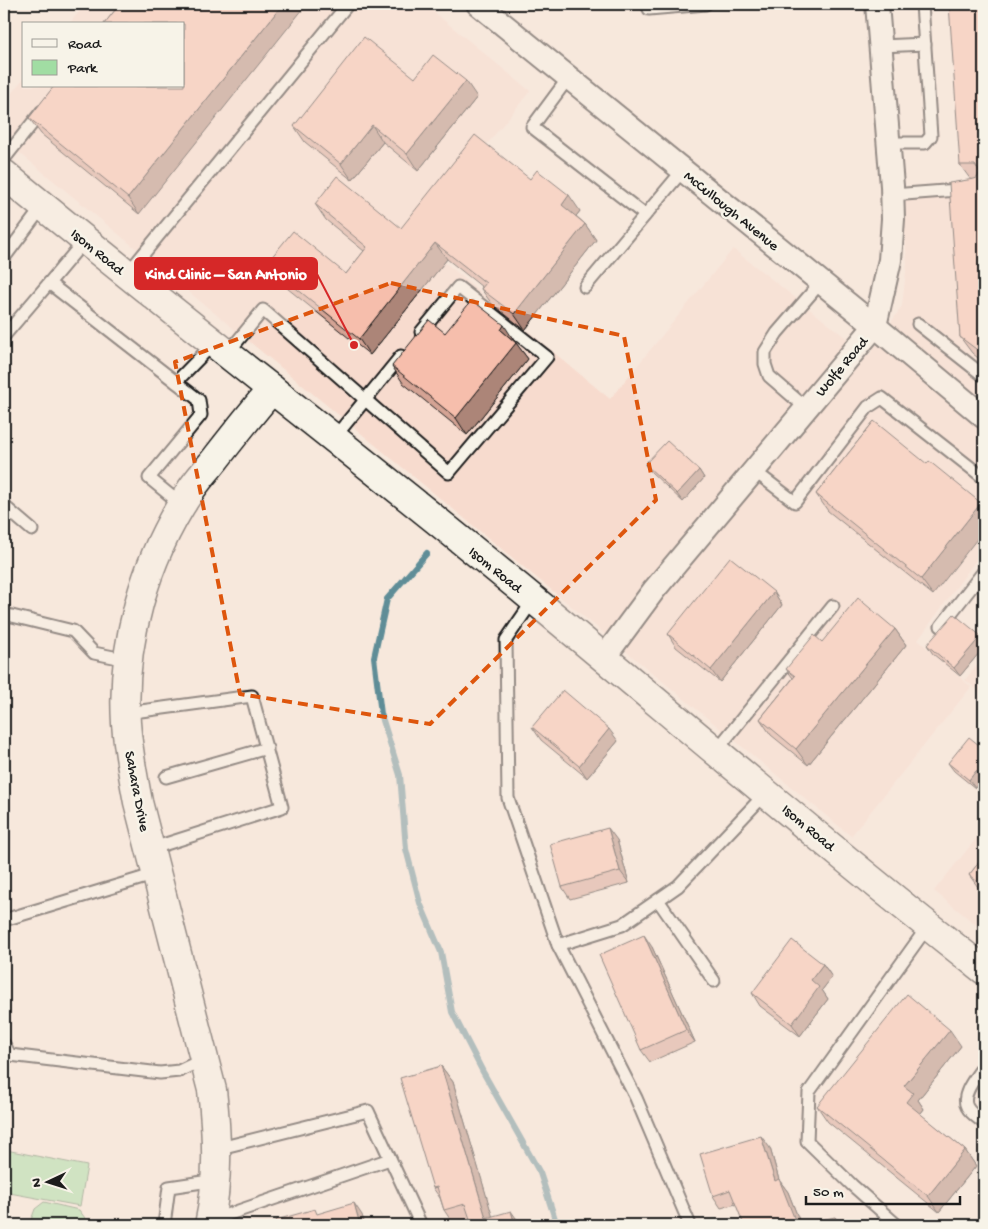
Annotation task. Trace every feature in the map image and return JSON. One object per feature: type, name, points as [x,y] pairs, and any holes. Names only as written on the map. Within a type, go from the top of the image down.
[{"type":"street","name":"McCullough Avenue","points":[[478,4],[876,326],[984,417]]},
{"type":"street","name":"Wolfe Road","points":[[604,659],[654,590],[876,326],[890,260],[892,194],[878,4]]},
{"type":"street","name":"Isom Road","points":[[4,174],[534,599],[716,752],[984,970]]},
{"type":"street","name":"Sahara Drive","points":[[210,1223],[216,1180],[216,1130],[212,1090],[153,862],[130,762],[126,713],[129,660],[131,641],[140,602],[150,571],[169,527],[189,492],[272,389]]},
{"type":"lane","points":[[127,274],[348,4]]},
{"type":"lane","points":[[647,4],[649,9],[706,4]]},
{"type":"lane","points":[[888,143],[925,143],[931,136],[922,4]]},
{"type":"lane","points":[[881,46],[925,44]]},
{"type":"lane","points":[[569,77],[532,127],[645,215]]},
{"type":"lane","points":[[4,159],[50,101]]},
{"type":"lane","points":[[585,287],[683,170]]},
{"type":"lane","points":[[892,194],[984,188]]},
{"type":"lane","points":[[4,258],[43,206]]},
{"type":"lane","points":[[4,336],[85,240]]},
{"type":"lane","points":[[49,282],[199,400],[201,415],[149,478],[182,505]]},
{"type":"lane","points":[[806,408],[769,376],[765,364],[765,352],[777,333],[821,282]]},
{"type":"lane","points":[[176,382],[220,349],[263,310],[366,399],[450,473],[548,357],[458,288],[412,343],[366,399],[334,438]]},
{"type":"lane","points":[[918,324],[984,376]]},
{"type":"lane","points":[[754,470],[795,502],[868,407],[882,398],[984,478]]},
{"type":"lane","points":[[4,506],[32,530]]},
{"type":"lane","points":[[941,626],[984,571]]},
{"type":"lane","points":[[534,599],[506,640],[508,798],[558,945],[636,1098],[690,1225]]},
{"type":"lane","points":[[716,752],[833,606]]},
{"type":"lane","points":[[4,614],[73,631],[94,652],[129,660]]},
{"type":"lane","points":[[4,920],[153,862],[282,807],[252,696],[126,713]]},
{"type":"lane","points":[[166,777],[266,748]]},
{"type":"lane","points":[[558,945],[622,925],[678,886],[767,792]]},
{"type":"lane","points":[[658,900],[714,981]]},
{"type":"lane","points":[[897,1225],[807,1141],[809,1092],[928,926]]},
{"type":"lane","points":[[4,1044],[10,1055],[160,1073],[179,1071],[204,1059]]},
{"type":"lane","points":[[984,1065],[965,1099],[967,1108],[984,1123]]},
{"type":"lane","points":[[216,1149],[368,1111],[420,1225]]},
{"type":"lane","points":[[210,1223],[390,1159]]},
{"type":"lane","points":[[164,1225],[169,1187],[216,1180]]},
{"type":"highlighted area","points":[[391,283],[624,336],[656,500],[430,724],[240,694],[175,362]]},
{"type":"shaded area","points":[[83,4],[424,4],[530,91],[413,236],[610,399],[733,249],[869,356],[902,306],[907,264],[903,197],[984,192],[984,549],[918,640],[971,687],[851,836],[4,140],[4,102],[22,80],[22,88],[185,88],[185,22],[71,22],[84,6]]},
{"type":"shaded area","points":[[984,656],[984,695],[965,680]]},
{"type":"shaded area","points":[[984,829],[984,931],[934,891]]},
{"type":"green space","points":[[6,1150],[87,1166],[80,1206],[4,1192],[4,1160]]},
{"type":"green space","points":[[44,1202],[79,1210],[88,1222],[86,1225],[33,1225],[31,1220],[35,1209]]},
{"type":"building","points":[[120,4],[283,4],[128,198],[29,118],[52,88],[185,88],[185,22],[106,22]]},
{"type":"building","points":[[949,4],[984,4],[984,355],[960,337],[949,183],[977,178],[980,172],[975,165],[960,165]]},
{"type":"building","points":[[364,37],[415,78],[433,55],[466,81],[407,154],[372,125],[341,164],[294,126]]},
{"type":"building","points":[[475,135],[530,179],[537,170],[569,195],[562,205],[585,224],[514,314],[481,289],[486,283],[435,243],[359,339],[266,264],[293,231],[346,274],[367,247],[315,204],[337,176],[401,228]]},
{"type":"building","points":[[472,300],[504,325],[501,330],[516,343],[456,418],[392,366],[429,320],[445,333]]},
{"type":"building","points":[[874,421],[927,464],[929,461],[981,503],[921,579],[816,494]]},
{"type":"building","points":[[667,441],[699,470],[677,494],[645,464]]},
{"type":"building","points":[[730,557],[774,592],[711,670],[668,634]]},
{"type":"building","points":[[858,598],[895,629],[796,749],[760,719],[795,676],[786,669],[814,635],[822,642]]},
{"type":"building","points":[[954,614],[981,636],[954,668],[927,645]]},
{"type":"building","points":[[563,690],[609,729],[579,766],[532,727]]},
{"type":"building","points":[[969,737],[984,749],[984,778],[976,771],[969,780],[948,763]]},
{"type":"building","points":[[608,828],[620,871],[562,887],[550,844]]},
{"type":"building","points":[[984,856],[984,887],[969,875]]},
{"type":"building","points":[[644,935],[686,1030],[641,1050],[599,955]]},
{"type":"building","points":[[792,940],[823,964],[811,980],[819,987],[792,1024],[752,993]]},
{"type":"building","points":[[907,994],[950,1030],[904,1086],[913,1093],[906,1102],[965,1150],[928,1196],[817,1106]]},
{"type":"building","points":[[441,1066],[486,1218],[511,1211],[515,1225],[472,1225],[465,1204],[444,1210],[437,1187],[433,1188],[400,1078]]},
{"type":"building","points":[[761,1136],[775,1181],[779,1179],[797,1225],[744,1225],[730,1190],[713,1196],[700,1154]]},
{"type":"building","points":[[354,1203],[360,1225],[278,1225],[276,1220],[315,1209],[317,1214]]},
{"type":"building","points":[[835,1217],[837,1225],[798,1225]]},
{"type":"waterway","points":[[427,553],[387,599],[374,657],[381,714],[400,775],[406,849],[420,903],[441,952],[452,1012],[483,1072],[540,1173],[557,1225]]},
{"type":"place","name":"Kind Clinic – San Antonio","points":[[354,345]]}]
